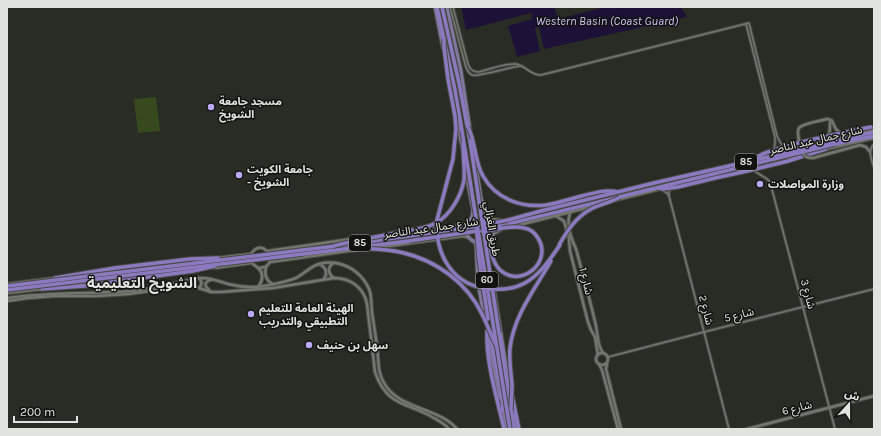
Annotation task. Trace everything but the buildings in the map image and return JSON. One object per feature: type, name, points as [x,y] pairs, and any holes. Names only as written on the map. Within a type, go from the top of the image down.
[{"type":"highway","name":"60","points":[[436,7],[455,90],[462,130]]},
{"type":"highway","name":"60","points":[[442,7],[468,127]]},
{"type":"highway","points":[[444,39],[447,73],[456,129],[453,159],[438,212],[437,224],[438,244],[445,262],[460,278],[474,286],[485,289],[507,289],[527,282],[548,262],[560,245]]},
{"type":"highway","points":[[468,127],[471,134],[477,163],[483,176],[496,192],[511,201],[526,205],[552,204],[601,191],[611,190],[619,192]]},
{"type":"highway","name":"طريق الغزالي","points":[[468,127],[511,410],[517,429]]},
{"type":"highway","points":[[751,162],[763,153],[803,142],[874,129]]},
{"type":"highway","name":"شارع جمال عبد الناصر","points":[[7,292],[444,231],[502,221],[701,172],[751,162],[874,129]]},
{"type":"highway","points":[[334,246],[347,242],[422,228],[436,223],[445,216],[456,201],[463,185],[464,170],[462,130]]},
{"type":"highway","name":"طريق الغزالي","points":[[462,130],[498,351],[507,429]]},
{"type":"highway","name":"شارع جمال عبد الناصر","points":[[7,285],[358,248],[480,230],[543,216],[835,144],[874,137]]},
{"type":"highway","points":[[657,188],[678,188],[788,161],[826,149]]},
{"type":"highway","points":[[511,410],[512,384],[510,354],[514,331],[525,304],[572,225],[590,210],[609,203],[620,196]]},
{"type":"highway","points":[[477,217],[475,223],[479,258],[503,412]]},
{"type":"highway","points":[[480,230],[485,232],[487,231],[516,227],[528,229],[536,234],[541,245],[541,256],[539,263],[532,271],[523,275],[511,276],[502,271],[494,260],[492,254],[487,233],[486,227],[485,223],[482,217]]},
{"type":"highway","points":[[358,248],[403,252],[436,265],[452,276],[476,304],[498,351]]},
{"type":"highway","points":[[55,278],[115,268],[190,259],[209,258],[230,261]]},
{"type":"highway","points":[[42,289],[84,286],[193,271],[230,261]]},
{"type":"highway","points":[[487,331],[488,354],[492,375],[507,429]]},
{"type":"highway","points":[[508,376],[517,429]]},
{"type":"main road","name":"طريق الغزالي","points":[[436,7],[473,210],[472,218]]},
{"type":"main road","name":"طريق الغزالي","points":[[447,7],[464,87],[481,198],[488,218]]},
{"type":"main road","points":[[831,120],[827,119],[800,127],[798,130],[798,136],[804,155],[808,158],[813,158],[862,145],[870,152]]},
{"type":"main road","points":[[831,120],[837,130],[845,136]]},
{"type":"main road","points":[[826,140],[830,132],[831,120]]},
{"type":"main road","points":[[830,128],[833,129],[835,127]]},
{"type":"main road","name":"شارع جمال عبد الناصر","points":[[488,218],[504,220],[633,191],[773,153],[874,129]]},
{"type":"main road","points":[[493,234],[504,228],[555,216],[657,188],[673,186],[874,137]]},
{"type":"main road","points":[[840,151],[849,143]]},
{"type":"main road","name":"شارع 1","points":[[570,212],[568,220],[572,241],[576,249],[596,326],[598,340],[603,353]]},
{"type":"main road","points":[[251,263],[251,254],[254,250],[259,248],[264,248],[268,251],[377,235],[461,225],[479,215],[488,218],[494,226],[491,238],[482,243],[463,236],[275,260],[270,262],[264,268],[258,268]]},
{"type":"main road","points":[[555,216],[564,221],[568,220]]},
{"type":"main road","name":"شارع 1","points":[[564,221],[569,239],[570,251],[590,328],[595,337],[598,354]]},
{"type":"main road","points":[[468,222],[467,232],[471,239]]},
{"type":"main road","name":"طريق الغزالي","points":[[491,238],[488,247],[508,376]]},
{"type":"main road","name":"طريق الغزالي","points":[[471,239],[476,245],[478,282],[507,429]]},
{"type":"main road","points":[[570,251],[576,249]]},
{"type":"main road","points":[[268,251],[270,262]]},
{"type":"main road","points":[[7,285],[251,254]]},
{"type":"main road","points":[[65,295],[135,290],[164,286],[199,278],[212,279],[241,287],[258,287],[296,278],[318,264],[327,262],[344,265],[355,272],[369,288],[379,372],[383,382],[398,398],[429,411],[457,429]]},
{"type":"main road","points":[[7,292],[251,263],[261,272],[262,280],[258,287]]},
{"type":"main road","points":[[334,263],[330,266],[329,271],[330,275],[334,278]]},
{"type":"main road","points":[[318,264],[323,266],[326,271],[326,276],[324,279]]},
{"type":"main road","points":[[266,266],[265,272],[267,280],[273,284]]},
{"type":"main road","points":[[199,278],[202,280],[199,288]]},
{"type":"main road","points":[[211,292],[205,285],[212,279]]},
{"type":"main road","points":[[7,300],[58,295],[96,296],[129,294],[184,286],[199,288],[211,292],[221,292],[273,288],[324,279],[344,279],[353,282],[365,297],[375,372],[382,388],[396,402],[424,412],[438,420],[449,429],[451,426],[454,426]]},
{"type":"main road","points":[[590,328],[594,330],[596,326]]},
{"type":"main road","points":[[598,354],[606,354],[608,358],[606,368],[619,429],[602,370],[596,362],[598,354]]},
{"type":"main road","points":[[599,364],[603,365],[607,363]]},
{"type":"main road","name":"شارع 6","points":[[747,429],[874,396]]},
{"type":"main road","points":[[438,420],[442,418]]},
{"type":"street","points":[[450,7],[464,64],[471,75],[479,75],[520,66]]},
{"type":"street","points":[[453,7],[468,64],[471,70],[479,72],[516,64],[532,73],[539,75],[749,23],[777,136],[786,150]]},
{"type":"street","points":[[746,24],[775,137],[773,153]]},
{"type":"street","points":[[874,144],[870,152],[874,168]]},
{"type":"street","points":[[754,170],[753,167],[755,166]]},
{"type":"street","name":"شارع 3","points":[[746,168],[754,170],[770,182],[835,429]]},
{"type":"street","points":[[669,196],[673,186]]},
{"type":"street","points":[[657,188],[665,191],[669,196]]},
{"type":"street","name":"شارع 2","points":[[669,196],[729,429]]},
{"type":"street","name":"شارع 5","points":[[608,358],[874,288]]},
{"type":"green space","points":[[156,97],[160,131],[138,133],[134,99]]},
{"type":"water","name":"Western Basin (Coast Guard)","points":[[461,7],[554,7],[558,19],[605,7],[681,7],[687,17],[544,49],[539,27],[535,28],[540,51],[517,57],[508,26],[532,19],[531,13],[466,30]]},
{"type":"place","name":"مسجد جامعة الشويخ","points":[[211,107]]},
{"type":"place","name":"جامعة الكويت - الشويخ","points":[[239,175]]},
{"type":"place","name":"وزارة المواصلات","points":[[760,184]]},
{"type":"place","name":"الهيئة العامة للتعليم التطبيقي والتدريب","points":[[251,314]]},
{"type":"place","name":"سهل بن حنيف","points":[[309,345]]},
{"type":"district","name":"الشويخ التعليمية","points":[[142,283]]}]
